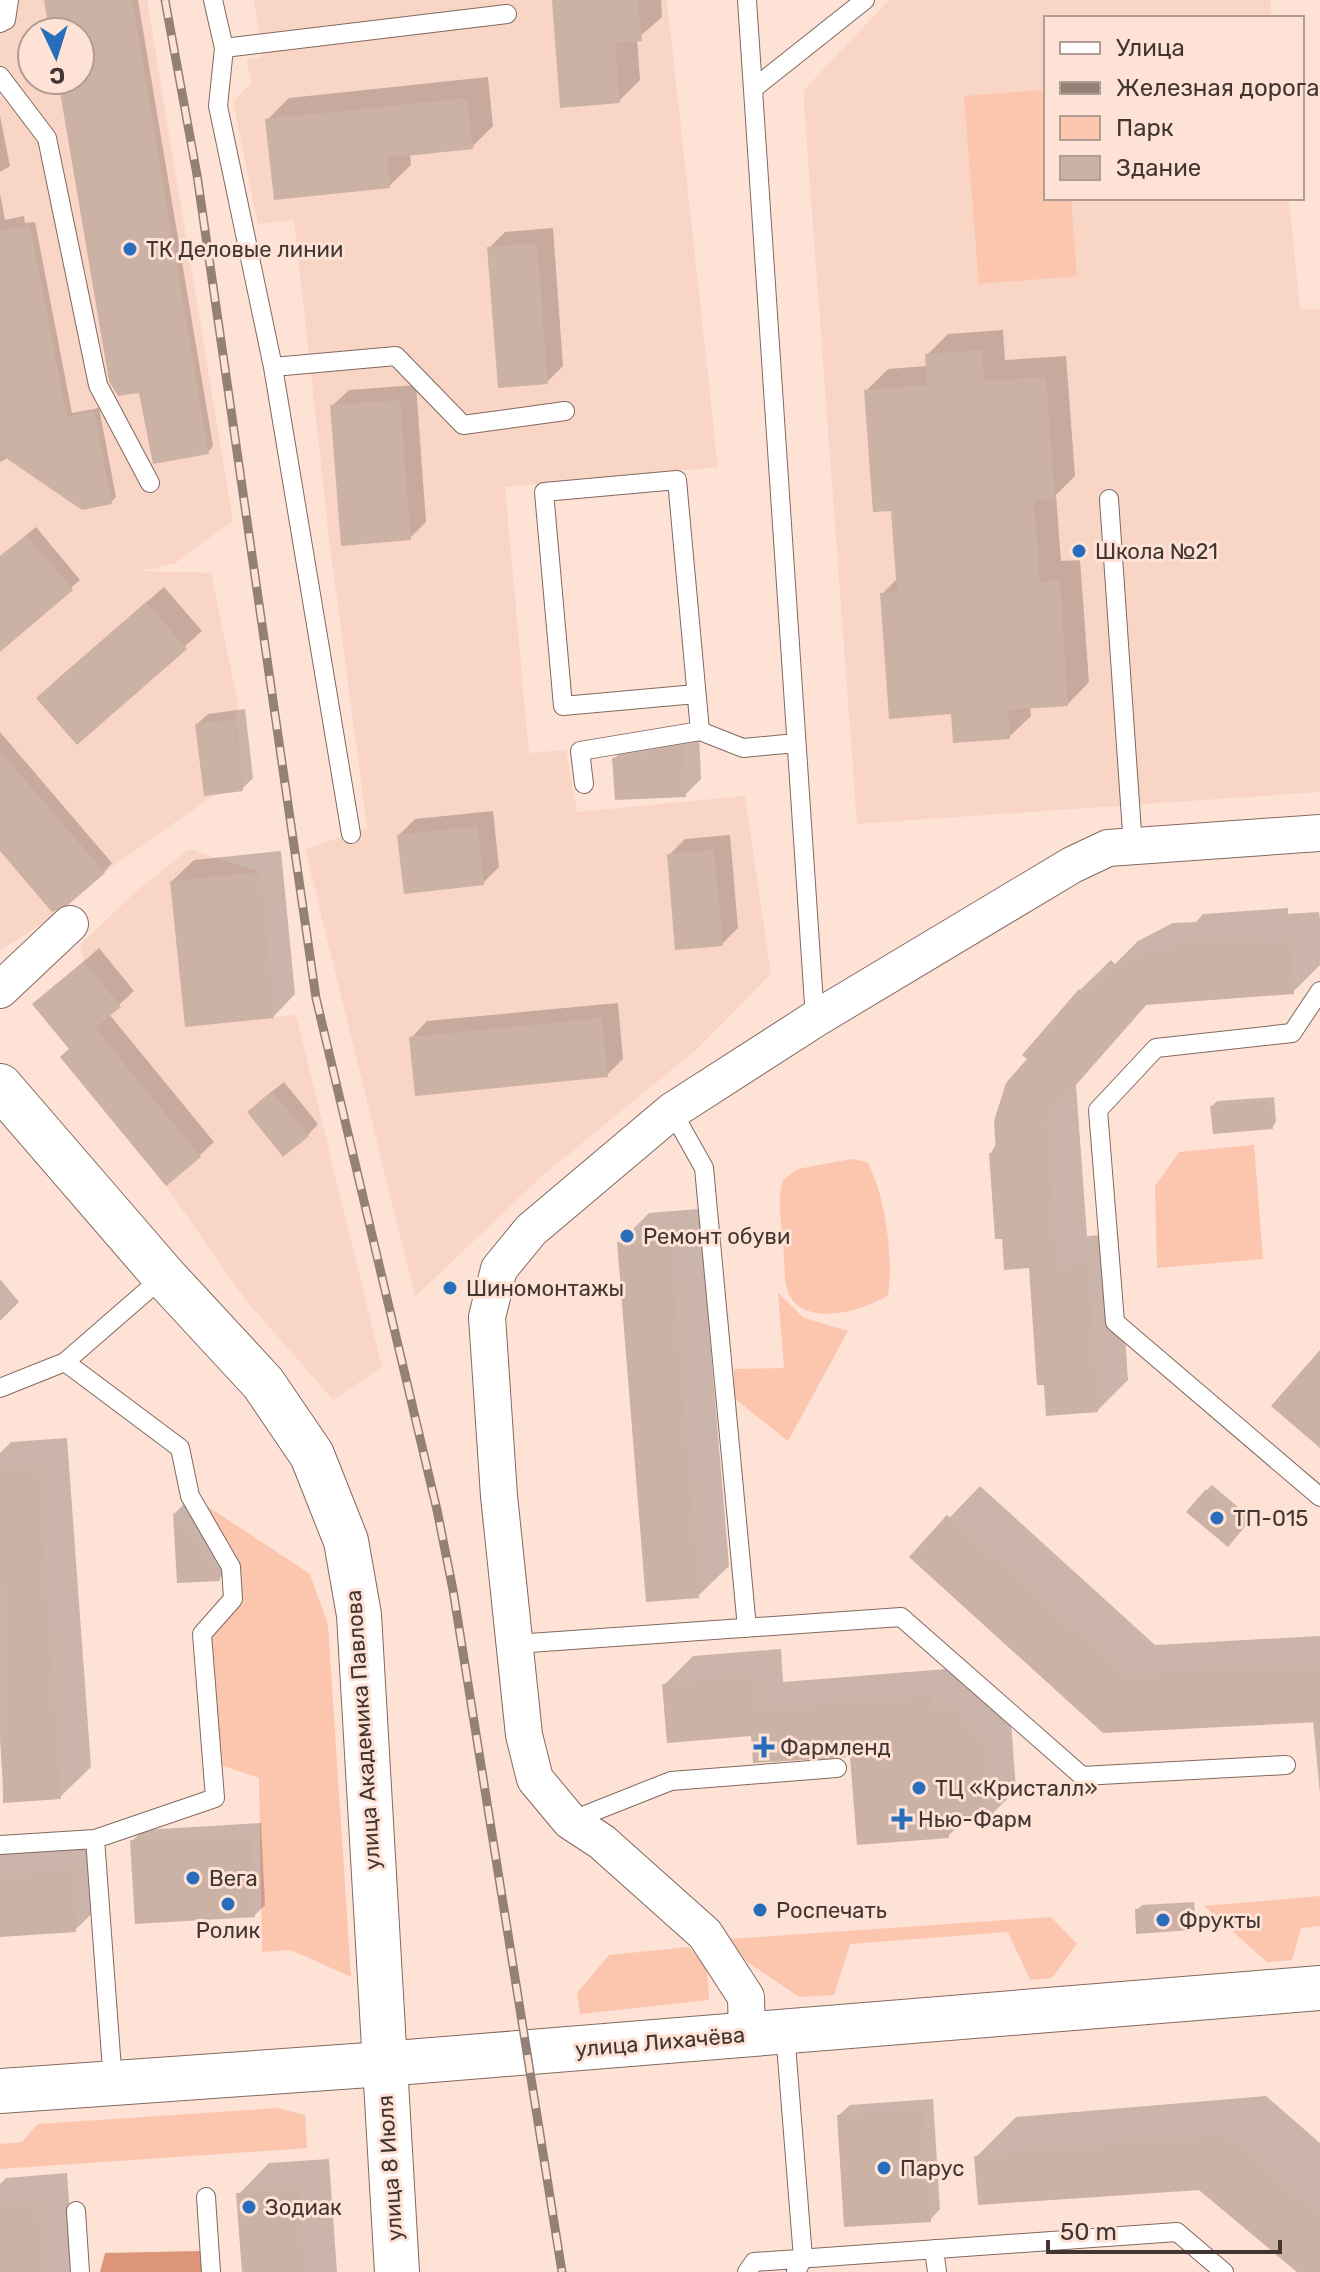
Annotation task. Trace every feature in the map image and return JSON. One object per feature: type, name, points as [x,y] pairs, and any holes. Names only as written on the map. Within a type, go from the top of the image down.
[{"type":"main road","name":"улица Академика Павлова","points":[[0,1086],[164,1276],[263,1383],[312,1455],[346,1541],[359,1615],[383,2064]]},
{"type":"main road","name":"улица Лихачёва","points":[[0,2091],[383,2064],[1320,1988]]},
{"type":"main road","name":"улица 8 Июля","points":[[383,2064],[397,2272]]},
{"type":"street","points":[[766,2033],[705,1934],[602,1842],[570,1821],[535,1779],[524,1735],[499,1496],[487,1317],[499,1269],[531,1230],[672,1111],[815,1019],[1072,865],[1108,848],[1320,833]]},
{"type":"street","points":[[0,990],[70,924]]},
{"type":"lane","points":[[0,23],[6,20],[9,0]]},
{"type":"lane","points":[[213,0],[224,48],[218,106],[273,367],[351,834]]},
{"type":"lane","points":[[747,0],[815,1019]]},
{"type":"lane","points":[[753,89],[865,0]]},
{"type":"lane","points":[[224,48],[507,14]]},
{"type":"lane","points":[[0,76],[47,138],[98,385],[150,483]]},
{"type":"lane","points":[[273,367],[396,356],[463,425],[565,411]]},
{"type":"lane","points":[[696,694],[563,706],[544,492],[677,480],[700,731]]},
{"type":"lane","points":[[1109,499],[1133,847]]},
{"type":"lane","points":[[584,784],[580,751],[700,731],[743,748],[796,743]]},
{"type":"lane","points":[[1320,991],[1292,1033],[1156,1048],[1098,1110],[1115,1322],[1320,1497]]},
{"type":"lane","points":[[672,1111],[704,1168],[747,1628]]},
{"type":"lane","points":[[0,1388],[65,1362],[164,1276]]},
{"type":"lane","points":[[0,1845],[95,1839],[215,1798],[202,1634],[233,1599],[231,1567],[190,1496],[180,1448],[65,1362]]},
{"type":"lane","points":[[515,1644],[901,1617],[1082,1776],[1286,1765]]},
{"type":"lane","points":[[570,1821],[671,1781],[837,1768]]},
{"type":"lane","points":[[95,1839],[113,2083]]},
{"type":"lane","points":[[766,2033],[800,2265]]},
{"type":"lane","points":[[206,2197],[211,2272]]},
{"type":"lane","points":[[76,2211],[80,2272]]},
{"type":"lane","points":[[747,2272],[754,2262],[800,2265],[934,2249],[1177,2232],[1224,2272]]},
{"type":"lane","points":[[934,2249],[937,2272]]},
{"type":"shaded area","points":[[0,0],[147,0],[233,521],[175,563],[142,571],[211,573],[238,704],[235,719],[243,791],[214,795],[113,866],[55,916],[0,950]]},
{"type":"shaded area","points":[[254,0],[667,0],[718,467],[505,487],[529,753],[566,750],[577,812],[745,796],[771,974],[697,1049],[542,1176],[415,1297],[305,849],[367,828],[330,546],[294,220],[258,224],[233,102],[251,83],[247,60],[262,57]]},
{"type":"shaded area","name":"Школа №21","points":[[889,0],[1270,0],[1272,16],[1044,16],[1044,200],[1289,200],[1300,309],[1320,309],[1320,792],[857,824],[803,91]]},
{"type":"shaded area","points":[[189,849],[260,872],[274,1017],[296,1015],[382,1367],[333,1400],[244,1298],[166,1186],[60,1057],[69,1049],[32,1004],[84,961],[80,945],[133,894]]},
{"type":"shaded area","points":[[200,2251],[205,2272],[100,2272],[105,2253]]},
{"type":"green space","points":[[1044,90],[1044,200],[1071,200],[1077,276],[979,284],[964,96]]},
{"type":"green space","points":[[1254,1145],[1263,1259],[1157,1268],[1155,1186],[1179,1152]]},
{"type":"green space","points":[[851,1159],[867,1162],[879,1191],[889,1245],[888,1295],[850,1311],[820,1313],[807,1310],[796,1303],[786,1286],[780,1210],[783,1180],[798,1169]]},
{"type":"green space","points":[[778,1293],[804,1318],[848,1331],[788,1441],[734,1398],[734,1369],[784,1368]]},
{"type":"green space","points":[[204,1504],[310,1574],[328,1625],[351,1977],[291,1950],[262,1952],[259,1778],[221,1765],[209,1640],[239,1575]]},
{"type":"green space","points":[[1320,1896],[1320,1926],[1301,1928],[1292,1960],[1267,1962],[1204,1906]]},
{"type":"green space","points":[[1051,1917],[1077,1944],[1052,1978],[1030,1980],[1008,1932],[850,1944],[834,1995],[799,1997],[746,1961],[730,1939]]},
{"type":"green space","points":[[689,1947],[707,1968],[709,2000],[580,2014],[577,1993],[609,1955]]},
{"type":"green space","points":[[277,2108],[305,2115],[307,2148],[0,2169],[0,2144],[22,2142],[38,2124]]},
{"type":"building","name":"ТК Деловые линии","points":[[44,0],[132,0],[209,454],[153,464],[139,393],[118,396],[109,381],[61,96],[96,96],[96,16],[46,16]]},
{"type":"building","points":[[552,0],[638,0],[642,41],[615,43],[620,103],[560,108]]},
{"type":"building","points":[[467,98],[473,149],[387,158],[390,188],[274,200],[265,119]]},
{"type":"building","points":[[30,225],[67,417],[94,411],[112,504],[82,510],[0,454],[0,231]]},
{"type":"building","points":[[537,243],[548,384],[498,388],[487,247]]},
{"type":"building","points":[[982,350],[984,381],[1046,377],[1055,499],[1034,500],[1040,582],[1060,580],[1068,706],[1008,710],[1010,739],[953,743],[951,714],[889,719],[880,593],[897,592],[891,511],[873,512],[864,390],[927,385],[925,354]]},
{"type":"building","points":[[400,400],[411,540],[341,546],[330,405]]},
{"type":"building","points":[[26,535],[73,590],[0,652],[0,556]]},
{"type":"building","points":[[146,602],[187,649],[77,745],[36,698]]},
{"type":"building","points":[[234,719],[243,791],[204,796],[195,724]]},
{"type":"building","points":[[683,747],[686,797],[615,800],[612,758]]},
{"type":"building","points":[[0,751],[105,873],[69,904],[52,912],[0,851]]},
{"type":"building","points":[[478,826],[484,885],[404,894],[397,835]]},
{"type":"building","points":[[714,850],[723,946],[675,950],[667,854]]},
{"type":"building","points":[[260,872],[274,1018],[185,1027],[170,881]]},
{"type":"building","points":[[1258,938],[1259,944],[1290,942],[1294,994],[1145,1005],[1046,1118],[1057,1266],[1088,1264],[1098,1412],[1046,1416],[1044,1385],[1037,1385],[1029,1268],[1004,1270],[1002,1239],[995,1239],[989,1153],[996,1152],[994,1121],[1006,1083],[1027,1059],[1022,1055],[1079,989],[1085,994],[1105,971],[1141,953],[1172,951],[1171,944]]},
{"type":"building","points":[[84,961],[121,1007],[95,1028],[201,1157],[166,1186],[60,1057],[69,1049],[32,1004]]},
{"type":"building","points":[[602,1018],[608,1077],[415,1096],[409,1037]]},
{"type":"building","points":[[272,1091],[309,1136],[283,1157],[247,1112]]},
{"type":"building","points":[[1270,1101],[1273,1129],[1213,1134],[1210,1106]]},
{"type":"building","points":[[670,1238],[699,1598],[646,1602],[617,1242]]},
{"type":"building","points":[[1320,1350],[1320,1448],[1271,1406]]},
{"type":"building","points":[[38,1467],[61,1799],[3,1803],[0,1470]]},
{"type":"building","name":"ТП-015","points":[[1206,1489],[1247,1524],[1228,1547],[1186,1512]]},
{"type":"building","points":[[173,1512],[219,1574],[220,1581],[177,1583]]},
{"type":"building","points":[[947,1515],[1124,1675],[1320,1665],[1320,1722],[1103,1733],[909,1557]]},
{"type":"building","name":"ТЦ «Кристалл»","points":[[753,1676],[756,1710],[931,1695],[932,1710],[951,1708],[951,1714],[960,1712],[960,1723],[974,1722],[975,1736],[982,1736],[989,1820],[948,1823],[949,1838],[857,1845],[850,1757],[753,1763],[751,1736],[667,1743],[662,1684]]},
{"type":"building","name":"Вега","points":[[251,1833],[255,1917],[135,1924],[130,1840]]},
{"type":"building","points":[[72,1870],[76,1932],[0,1937],[0,1875]]},
{"type":"building","name":"Фрукты","points":[[1190,1906],[1192,1930],[1136,1934],[1135,1909]]},
{"type":"building","name":"Парус","points":[[923,2109],[931,2222],[844,2227],[837,2115]]},
{"type":"building","points":[[1226,2135],[1320,2217],[1320,2272],[1297,2272],[1199,2190],[978,2205],[974,2156]]},
{"type":"building","points":[[299,2189],[305,2272],[242,2272],[236,2193]]},
{"type":"building","points":[[38,2203],[42,2272],[0,2272],[0,2205]]},
{"type":"railway","points":[[165,0],[197,175],[316,998],[437,1510],[453,1590],[562,2272]]},
{"type":"place","name":"ТК Деловые линии","points":[[130,249]]},
{"type":"place","name":"Школа №21","points":[[1079,551]]},
{"type":"place","name":"Ремонт обуви","points":[[627,1236]]},
{"type":"place","name":"Шиномонтажы","points":[[450,1288]]},
{"type":"place","name":"ТП-015","points":[[1217,1518]]},
{"type":"place","name":"Фармленд","points":[[764,1747]]},
{"type":"place","name":"ТЦ «Кристалл»","points":[[919,1788]]},
{"type":"place","name":"Нью-Фарм","points":[[902,1819]]},
{"type":"place","name":"Вега","points":[[193,1878]]},
{"type":"place","name":"Ролик","points":[[228,1904]]},
{"type":"place","name":"Роспечать","points":[[760,1910]]},
{"type":"place","name":"Фрукты","points":[[1163,1920]]},
{"type":"place","name":"Парус","points":[[884,2168]]},
{"type":"place","name":"Зодиак","points":[[249,2207]]}]
